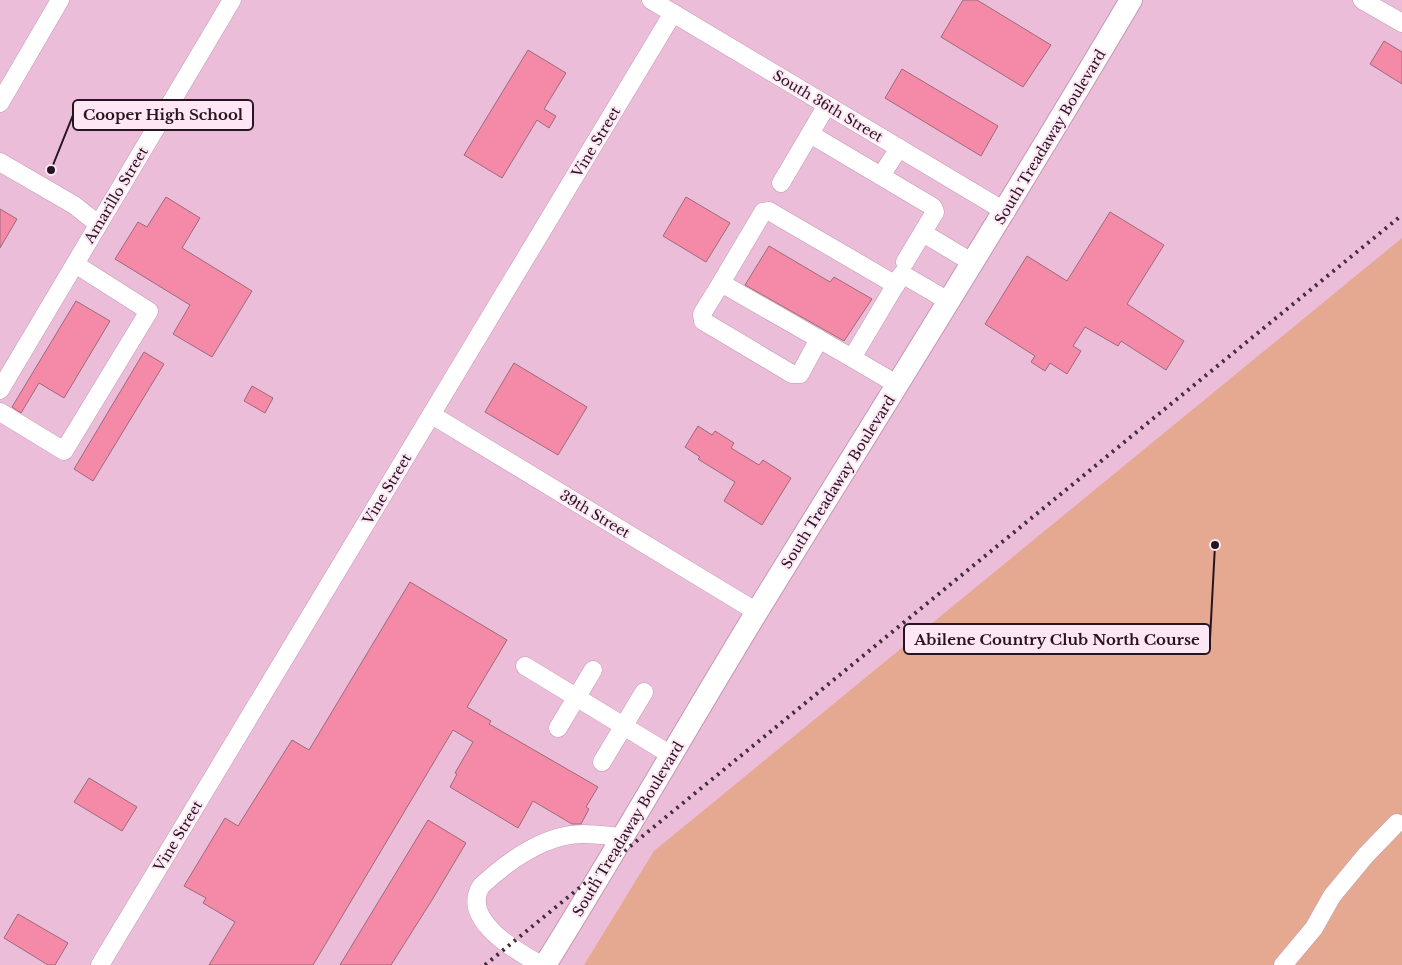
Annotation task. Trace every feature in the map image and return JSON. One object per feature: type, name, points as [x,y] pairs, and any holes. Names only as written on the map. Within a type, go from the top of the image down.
[{"type":"main road","name":"South Treadaway Boulevard","points":[[545,965],[606,868],[757,612],[1006,212],[1131,0]]},
{"type":"street","points":[[0,103],[60,0]]},
{"type":"street","name":"Amarillo Street","points":[[0,390],[6,366],[75,264],[232,0]]},
{"type":"street","name":"South 36th Street","points":[[651,0],[1006,212]]},
{"type":"street","points":[[1366,1],[1402,23]]},
{"type":"street","name":"Vine Street","points":[[100,965],[674,13]]},
{"type":"street","points":[[781,183],[827,105]]},
{"type":"street","points":[[810,134],[933,207],[935,212],[906,262]]},
{"type":"street","points":[[881,176],[899,148]]},
{"type":"street","points":[[0,162],[74,205],[98,224]]},
{"type":"street","points":[[819,339],[800,374],[792,374],[703,321],[702,314],[763,212],[769,211],[896,285]]},
{"type":"street","points":[[923,233],[973,264]]},
{"type":"street","points":[[0,412],[64,452],[149,311],[75,264]]},
{"type":"street","points":[[852,358],[902,274],[950,302]]},
{"type":"street","points":[[721,283],[898,385]]},
{"type":"street","name":"39th Street","points":[[432,415],[757,612]]},
{"type":"street","points":[[524,666],[671,755]]},
{"type":"street","points":[[558,728],[593,670]]},
{"type":"street","points":[[602,762],[644,692]]},
{"type":"street","points":[[1283,965],[1314,928],[1332,896],[1366,855],[1397,823]]},
{"type":"street","points":[[541,965],[509,946],[491,931],[479,909],[477,898],[481,886],[516,858],[542,843],[582,834],[622,838]]},
{"type":"shaded area","points":[[1402,238],[1402,965],[584,965],[654,851]]},
{"type":"building","points":[[963,0],[977,0],[1051,45],[1023,87],[941,37]]},
{"type":"building","points":[[1384,41],[1402,52],[1402,84],[1370,64]]},
{"type":"building","points":[[528,50],[566,73],[544,109],[556,116],[549,128],[537,120],[502,178],[464,155]]},
{"type":"building","points":[[902,69],[998,126],[981,156],[885,98]]},
{"type":"building","points":[[166,197],[200,218],[182,248],[252,291],[212,357],[173,334],[190,305],[115,259],[138,222],[147,227]]},
{"type":"building","points":[[686,197],[730,223],[706,262],[663,236]]},
{"type":"building","points":[[0,209],[17,219],[0,248]]},
{"type":"building","points":[[1110,212],[1164,245],[1127,304],[1184,341],[1166,370],[1121,341],[1118,346],[1085,327],[1073,346],[1081,351],[1067,374],[1050,363],[1045,371],[1031,362],[1035,356],[985,324],[1027,256],[1067,281]]},
{"type":"building","points":[[769,246],[830,282],[834,277],[872,299],[844,341],[745,285]]},
{"type":"building","points":[[76,301],[110,321],[64,398],[39,383],[21,413],[12,407]]},
{"type":"building","points":[[144,352],[164,364],[93,481],[74,469]]},
{"type":"building","points":[[514,363],[587,407],[558,455],[485,412]]},
{"type":"building","points":[[252,386],[273,398],[265,413],[244,401]]},
{"type":"building","points":[[698,426],[712,435],[715,431],[734,443],[731,448],[759,465],[763,460],[791,478],[762,525],[724,501],[735,482],[698,459],[700,457],[685,447]]},
{"type":"building","points":[[410,582],[507,640],[467,707],[491,721],[489,724],[598,787],[586,807],[589,809],[581,824],[572,824],[533,801],[518,828],[450,787],[457,774],[455,773],[473,742],[453,730],[313,965],[209,965],[235,922],[203,903],[206,898],[184,886],[225,818],[238,826],[292,740],[309,750]]},
{"type":"building","points":[[89,778],[137,807],[122,831],[74,802]]},
{"type":"building","points":[[428,820],[466,843],[432,900],[391,965],[340,965]]},
{"type":"building","points":[[18,914],[68,943],[55,965],[48,965],[4,938]]},
{"type":"railway","points":[[485,965],[1402,215]]},
{"type":"place","name":"Cooper High School","points":[[51,170]]},
{"type":"place","name":"Abilene Country Club North Course","points":[[1215,545]]}]
